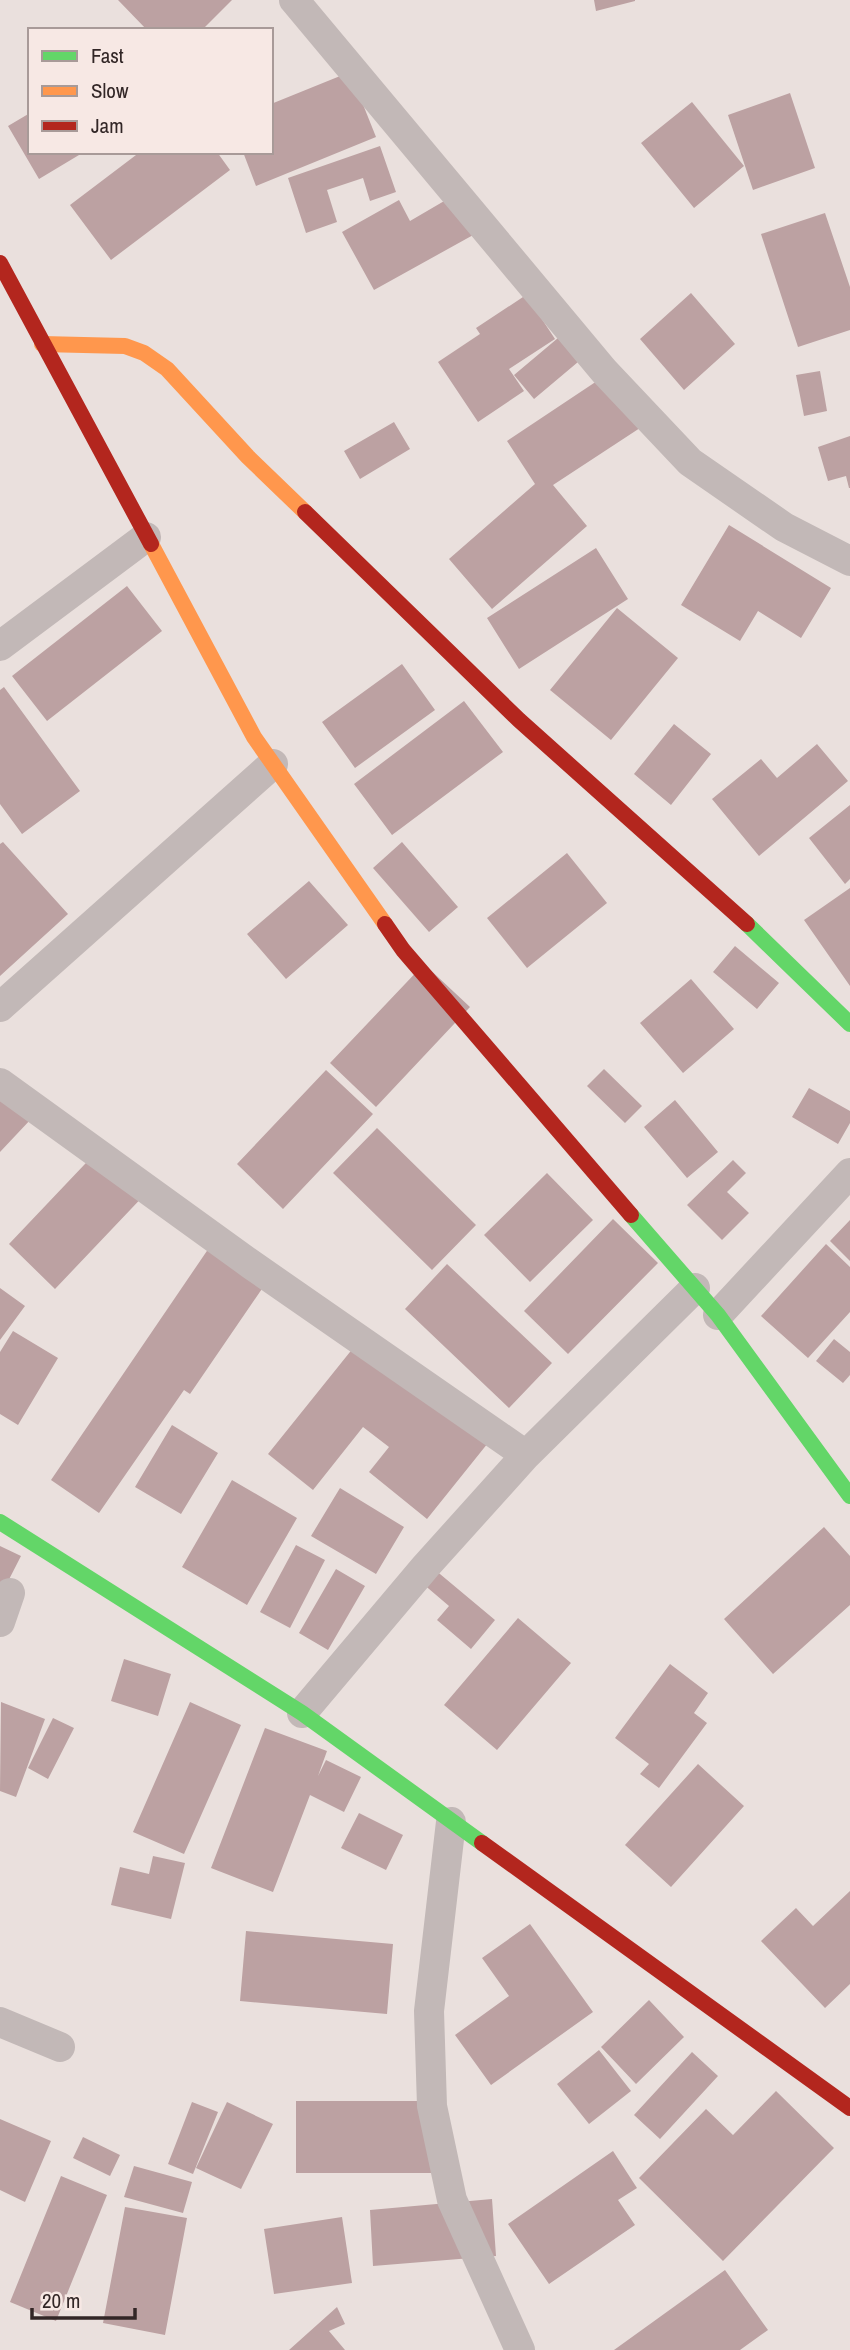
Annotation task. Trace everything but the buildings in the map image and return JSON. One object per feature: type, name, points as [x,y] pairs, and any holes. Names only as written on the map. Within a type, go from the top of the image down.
[{"type":"street","points":[[294,0],[604,371],[690,462],[784,527],[850,561]]},
{"type":"street","points":[[0,263],[254,737],[403,950],[718,1315],[850,1496]]},
{"type":"street","points":[[42,344],[125,346],[144,353],[167,369],[265,474],[519,720],[723,901],[850,1024]]},
{"type":"street","points":[[0,646],[146,537]]},
{"type":"street","points":[[0,1007],[273,764]]},
{"type":"street","points":[[0,1083],[253,1265],[526,1455]]},
{"type":"street","points":[[718,1315],[850,1173]]},
{"type":"street","points":[[302,1713],[426,1566],[526,1455],[695,1288]]},
{"type":"street","points":[[0,1522],[302,1713],[850,2108]]},
{"type":"street","points":[[0,1622],[10,1593]]},
{"type":"street","points":[[451,1822],[429,2011],[432,2106],[452,2200],[520,2350]]},
{"type":"street","points":[[0,2022],[60,2047]]},
{"type":"traffic: fast","points":[[747,924],[850,1024]]},
{"type":"traffic: fast","points":[[631,1215],[718,1315],[850,1496]]},
{"type":"traffic: fast","points":[[0,1522],[302,1713],[482,1843]]},
{"type":"traffic: slow","points":[[42,344],[125,346],[144,353],[167,369],[248,457],[305,512]]},
{"type":"traffic: slow","points":[[151,544],[254,737],[385,924]]},
{"type":"traffic: jam","points":[[0,263],[151,544]]},
{"type":"traffic: jam","points":[[305,512],[519,720],[747,924]]},
{"type":"traffic: jam","points":[[385,924],[403,950],[631,1215]]},
{"type":"traffic: jam","points":[[482,1843],[850,2108]]}]
